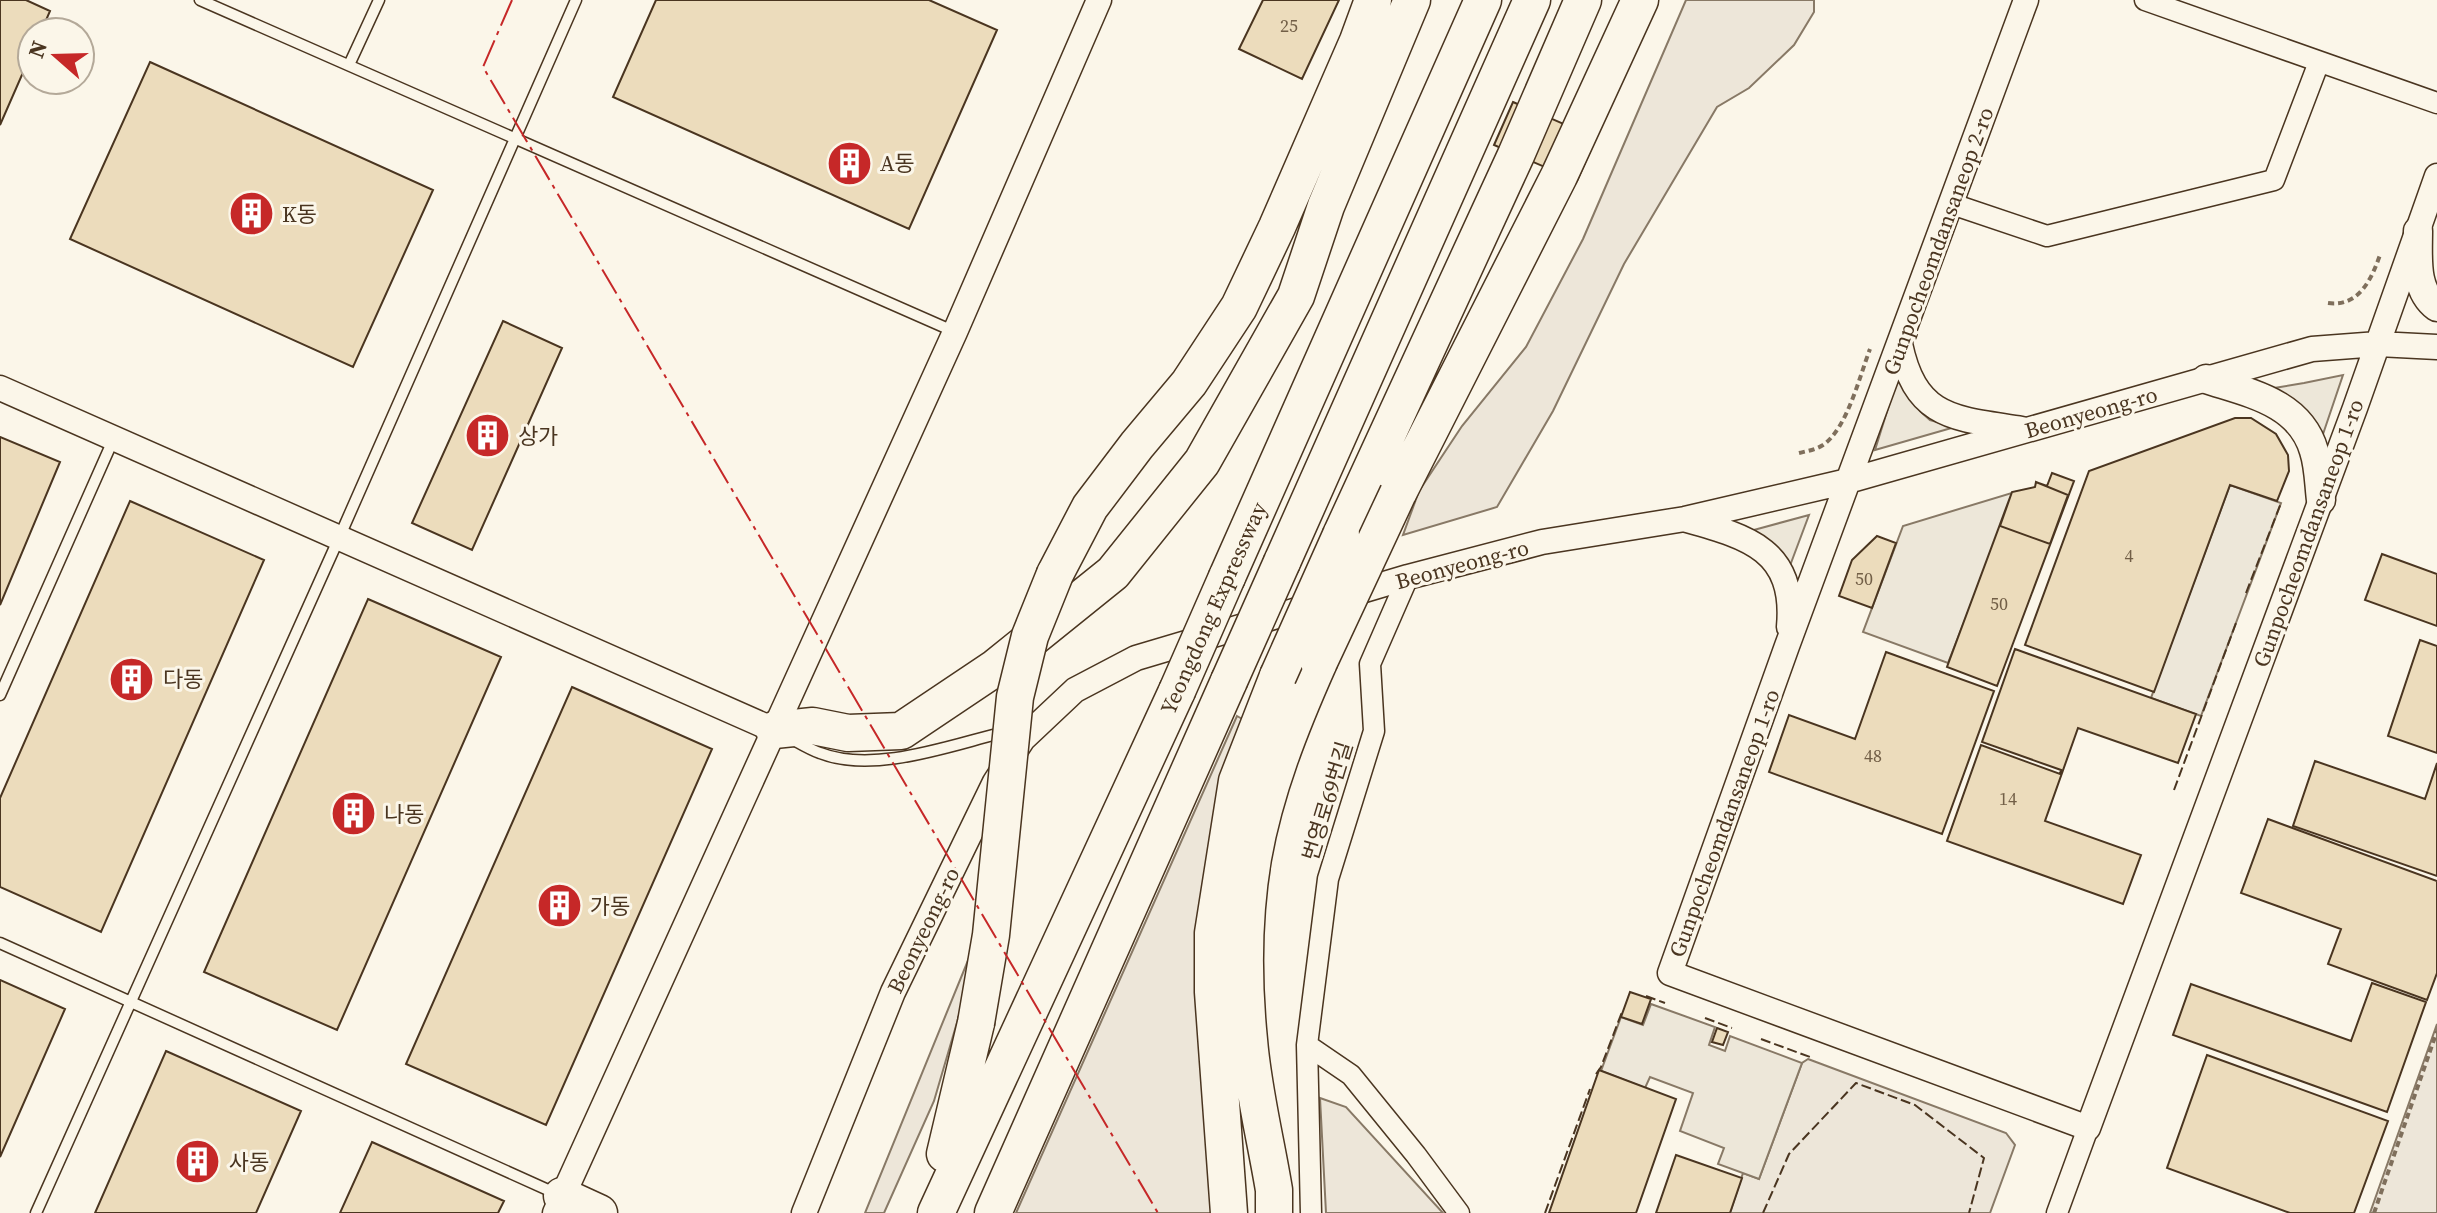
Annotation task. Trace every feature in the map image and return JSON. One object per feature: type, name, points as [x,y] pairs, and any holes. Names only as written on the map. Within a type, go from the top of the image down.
[{"type":"highway","points":[[933,1213],[976,1023],[991,935],[1015,697],[1030,636],[1055,574],[1090,507],[1189,383],[1239,307],[1284,213],[1373,0]]},
{"type":"highway","points":[[774,730],[813,726],[848,733],[901,731],[995,668],[1113,573],[1202,462],[1296,296],[1326,206],[1412,0]]},
{"type":"highway","name":"Yeongdong Expressway","points":[[933,1213],[1177,691],[1483,0]]},
{"type":"highway","name":"Yeongdong Expressway","points":[[993,1213],[1532,0]]},
{"type":"highway","points":[[1229,1213],[1213,992],[1213,933],[1237,781],[1278,676],[1516,155],[1583,0]]},
{"type":"highway","points":[[1274,1213],[1274,1190],[1249,1043],[1245,978],[1246,924],[1253,858],[1271,783],[1319,662],[1398,493],[1559,176],[1640,0]]},
{"type":"highway","points":[[559,1204],[599,1213]]},
{"type":"main road","points":[[2418,231],[2418,261],[2423,293],[2437,307]]},
{"type":"main road","points":[[2206,379],[2261,397],[2286,409],[2300,421],[2315,453],[2321,500]]},
{"type":"street","points":[[559,1204],[955,332],[1099,0]]},
{"type":"street","name":"Gunpocheomdansaneop 2-ro","points":[[1848,481],[2026,0]]},
{"type":"street","points":[[2145,0],[2437,103]]},
{"type":"street","points":[[1952,204],[2047,236],[2274,180],[2319,62]]},
{"type":"street","points":[[2378,344],[2437,176]]},
{"type":"street","points":[[1900,344],[1905,367],[1918,394],[1932,405],[1961,419],[2028,431]]},
{"type":"street","name":"Beonyeong-ro","points":[[804,1213],[893,992],[995,782],[1023,739],[1075,690],[1136,658],[1408,577],[1542,542],[1685,519],[1848,481],[2312,349],[2378,344],[2437,347]]},
{"type":"street","name":"Gunpocheomdansaneop 1-ro","points":[[2057,1213],[2378,344]]},
{"type":"street","points":[[0,388],[774,730]]},
{"type":"street","name":"Gunpocheomdansaneop 1-ro","points":[[1848,481],[1670,973],[2088,1128]]},
{"type":"street","points":[[1685,519],[1738,534],[1773,558],[1787,592],[1790,617],[1787,646]]},
{"type":"street","name":"번영로69번길","points":[[1311,1213],[1307,1045],[1328,879],[1374,731],[1370,664],[1408,577]]},
{"type":"street","points":[[1307,1045],[1351,1075],[1459,1213]]},
{"type":"lane","points":[[200,0],[955,332]]},
{"type":"lane","points":[[349,65],[379,0]]},
{"type":"lane","points":[[36,1213],[576,0]]},
{"type":"lane","points":[[0,695],[114,438]]},
{"type":"lane","points":[[774,730],[822,754],[862,760],[886,759],[993,735],[1023,739]]},
{"type":"lane","points":[[0,943],[132,1001],[559,1204]]},
{"type":"path","points":[[2328,303],[2347,303],[2356,297],[2372,276],[2380,255]]},
{"type":"path","points":[[1799,453],[1826,443],[1834,432],[1844,417],[1871,348]]},
{"type":"path","points":[[2374,1213],[2437,1031]]},
{"type":"shaded area","points":[[1686,0],[1814,0],[1814,12],[1794,45],[1749,88],[1717,107],[1624,264],[1553,411],[1497,507],[1403,535],[1419,491],[1462,426],[1526,347],[1583,239]]},
{"type":"shaded area","points":[[2343,375],[2320,443],[2262,390],[2304,383]]},
{"type":"shaded area","points":[[1898,376],[1920,411],[1930,420],[1955,427],[1875,450]]},
{"type":"shaded area","points":[[2230,485],[2281,503],[2201,716],[2151,698]]},
{"type":"shaded area","points":[[2015,492],[1948,663],[1863,632],[1903,526]]},
{"type":"shaded area","points":[[1809,515],[1788,571],[1750,531]]},
{"type":"shaded area","points":[[1237,716],[1244,720],[1215,1213],[1016,1213]]},
{"type":"shaded area","points":[[980,931],[934,1101],[884,1213],[865,1213]]},
{"type":"shaded area","points":[[1651,1004],[1715,1027],[1709,1045],[1725,1051],[1730,1036],[1802,1063],[1759,1179],[1718,1164],[1724,1148],[1680,1131],[1693,1093],[1650,1077],[1645,1088],[1601,1071],[1621,1017],[1643,1025]]},
{"type":"shaded area","points":[[2437,1024],[2437,1213],[2370,1213]]},
{"type":"shaded area","points":[[1808,1059],[2006,1133],[2015,1145],[1990,1213],[1730,1213],[1743,1173],[1759,1179],[1802,1063]]},
{"type":"shaded area","points":[[1320,1098],[1346,1107],[1443,1213],[1326,1213]]},
{"type":"building","points":[[0,0],[26,0],[50,11],[48,16],[16,16],[16,88],[0,125]]},
{"type":"building","name":"A동","points":[[656,0],[929,0],[997,30],[909,229],[613,97]]},
{"type":"building","points":[[1263,0],[1339,0],[1302,79],[1239,49]]},
{"type":"building","name":"K동","points":[[150,62],[433,190],[353,367],[70,239]]},
{"type":"building","points":[[1513,102],[1596,138],[1577,181],[1494,145]]},
{"type":"building","name":"상가","points":[[503,321],[562,348],[472,550],[412,523]]},
{"type":"building","points":[[2235,418],[2251,418],[2276,434],[2288,455],[2289,471],[2277,501],[2230,485],[2154,692],[2025,645],[2089,471]]},
{"type":"building","points":[[0,437],[60,462],[0,605]]},
{"type":"building","points":[[2052,473],[2074,481],[1997,686],[1947,667],[2012,492],[2035,487],[2036,482],[2047,486]]},
{"type":"building","points":[[2036,482],[2068,495],[2050,544],[2000,526],[2012,492],[2035,487]]},
{"type":"building","name":"다동","points":[[130,501],[264,560],[101,932],[0,887],[0,798]]},
{"type":"building","points":[[1877,536],[1896,543],[1872,608],[1839,596],[1852,560]]},
{"type":"building","points":[[2382,554],[2437,574],[2437,626],[2365,600]]},
{"type":"building","name":"나동","points":[[368,599],[501,657],[337,1030],[204,972]]},
{"type":"building","points":[[2420,640],[2437,646],[2437,753],[2388,736]]},
{"type":"building","points":[[2015,649],[2196,714],[2178,763],[2078,728],[2045,821],[2141,855],[2123,904],[1947,841],[1981,745],[2060,774],[2061,770],[1982,742]]},
{"type":"building","points":[[1886,652],[1994,691],[1942,834],[1769,772],[1789,715],[1855,739]]},
{"type":"building","name":"가동","points":[[572,687],[712,749],[546,1125],[406,1064]]},
{"type":"building","points":[[2315,761],[2425,799],[2437,763],[2437,876],[2293,826]]},
{"type":"building","points":[[2268,819],[2437,881],[2437,973],[2427,1000],[2328,964],[2341,929],[2241,893]]},
{"type":"building","points":[[0,980],[65,1009],[0,1157]]},
{"type":"building","points":[[2372,983],[2426,1002],[2387,1112],[2173,1035],[2191,984],[2351,1041]]},
{"type":"building","points":[[1630,992],[1651,999],[1642,1024],[1621,1017]]},
{"type":"building","points":[[1717,1028],[1728,1032],[1723,1045],[1712,1042]]},
{"type":"building","name":"사동","points":[[166,1051],[301,1111],[256,1213],[95,1213]]},
{"type":"building","points":[[2207,1055],[2388,1121],[2354,1213],[2290,1213],[2167,1168]]},
{"type":"building","points":[[1599,1070],[1676,1099],[1636,1213],[1549,1213]]},
{"type":"building","points":[[372,1142],[504,1201],[498,1213],[340,1213]]},
{"type":"building","points":[[1676,1155],[1742,1178],[1730,1213],[1656,1213]]},
{"type":"fence","points":[[2246,593],[2281,503]]},
{"type":"fence","points":[[2174,790],[2236,623]]},
{"type":"fence","points":[[1646,996],[1665,1003]]},
{"type":"fence","points":[[1596,1074],[1622,1012]]},
{"type":"fence","points":[[1705,1018],[1732,1028]]},
{"type":"fence","points":[[1761,1039],[1810,1057]]},
{"type":"fence","points":[[1763,1213],[1789,1154],[1856,1083],[1915,1105],[1984,1158],[1969,1213]]},
{"type":"fence","points":[[1545,1213],[1590,1089]]},
{"type":"power","points":[[512,0],[483,67],[1158,1213]]},
{"type":"place","name":"A동","points":[[849,163]]},
{"type":"place","name":"K동","points":[[251,214]]},
{"type":"place","name":"상가","points":[[487,436]]},
{"type":"place","name":"다동","points":[[132,679]]},
{"type":"place","name":"나동","points":[[353,814]]},
{"type":"place","name":"가동","points":[[559,906]]},
{"type":"place","name":"사동","points":[[198,1162]]}]
